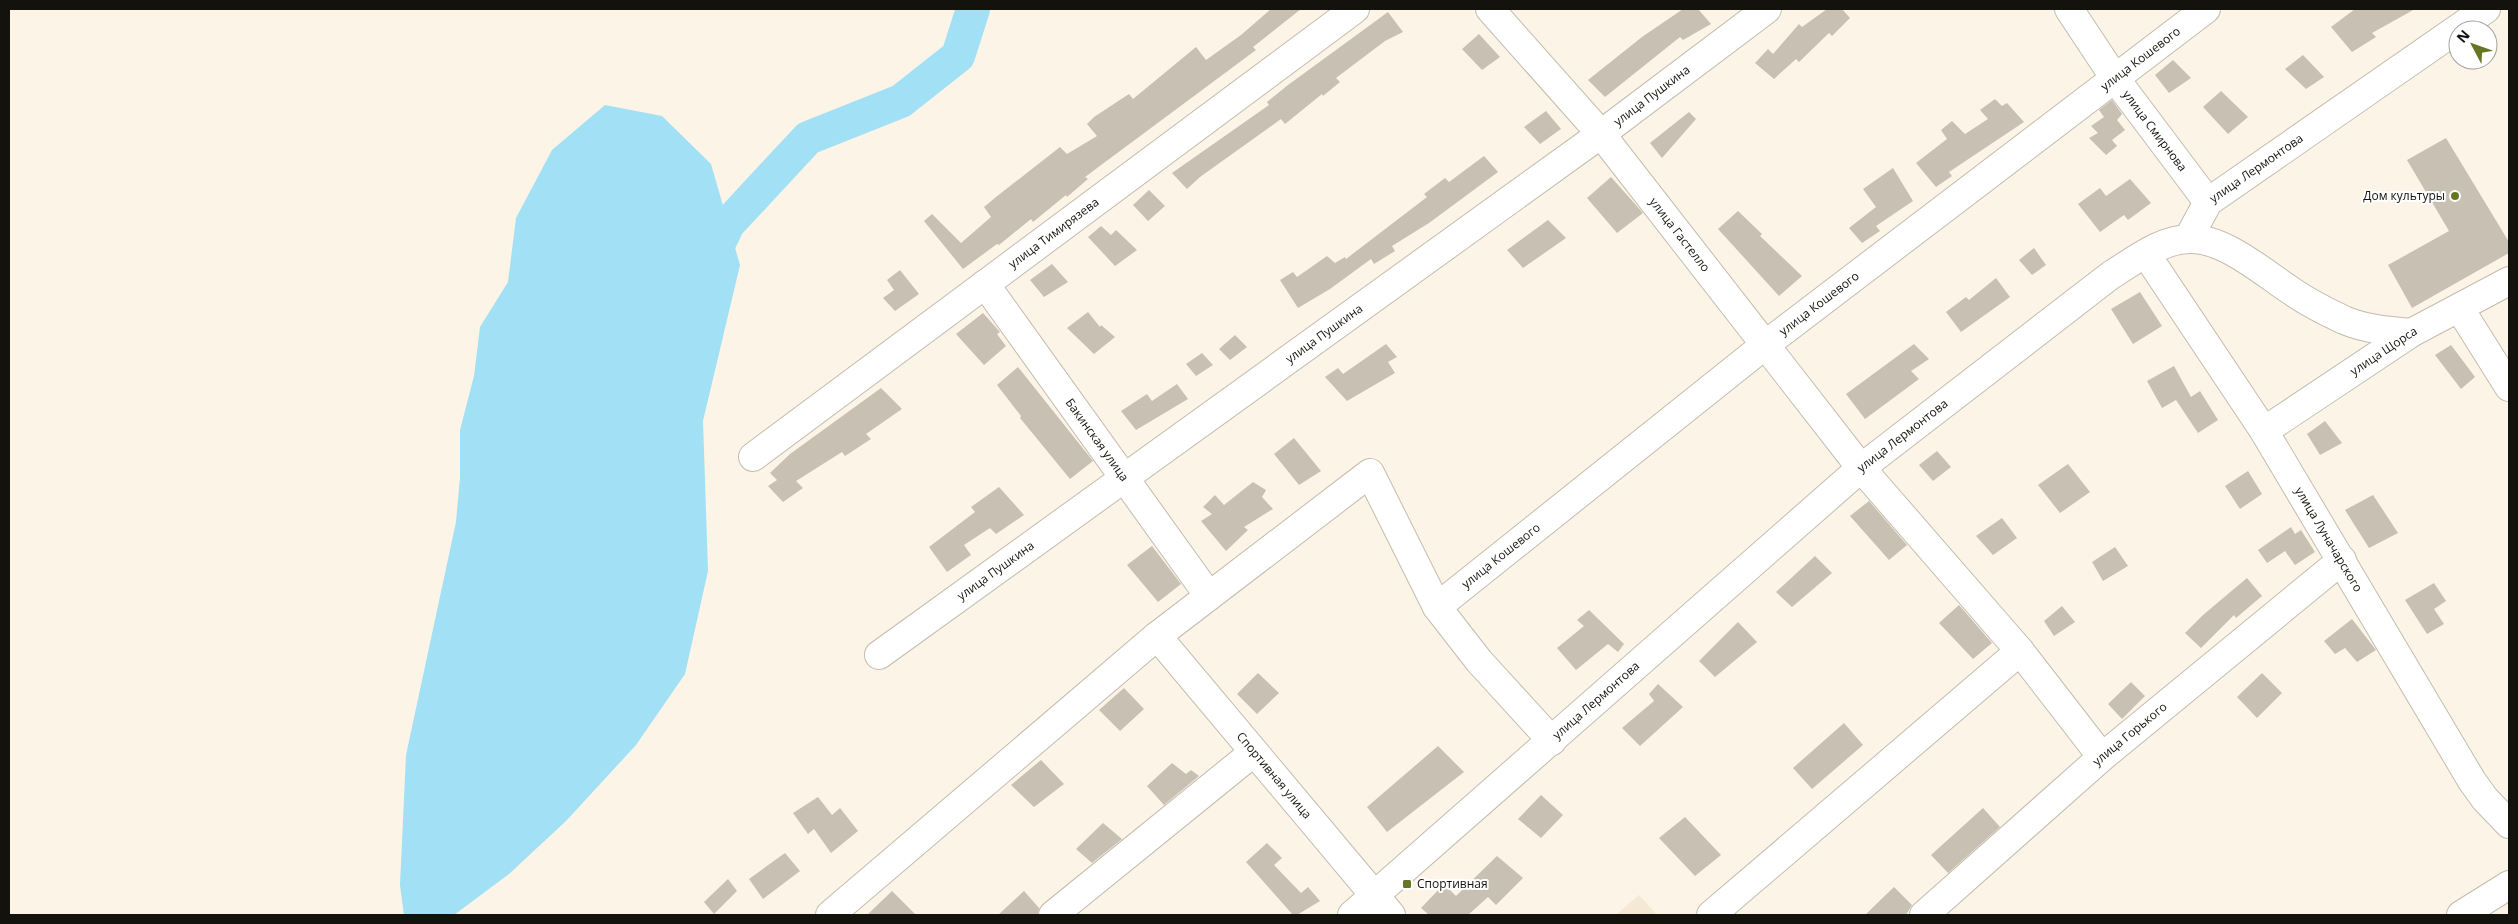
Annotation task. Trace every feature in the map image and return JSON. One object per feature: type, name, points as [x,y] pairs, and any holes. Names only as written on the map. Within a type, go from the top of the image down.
[{"type":"street","name":"улица Тимирязева","points":[[753,457],[1356,9]]},
{"type":"street","name":"улица Гастелло","points":[[1490,9],[1601,134],[1862,468],[2020,651],[2102,757]]},
{"type":"street","name":"улица Пушкина","points":[[879,655],[1601,134],[1767,9]]},
{"type":"street","name":"улица Смирнова","points":[[2069,9],[2114,77],[2208,202]]},
{"type":"street","name":"улица Кошевого","points":[[1437,607],[1765,345],[2114,77],[2206,9]]},
{"type":"street","name":"улица Лермонтова","points":[[1352,915],[1383,906],[1552,741],[1862,468],[2111,276],[2162,246],[2188,239],[2208,202],[2486,9]]},
{"type":"street","points":[[2188,239],[2217,245],[2243,258],[2296,294],[2344,320],[2366,328],[2410,333]]},
{"type":"street","name":"улица Луначарского","points":[[2146,254],[2264,430],[2472,781],[2485,800],[2509,824]]},
{"type":"street","name":"улица Щорса","points":[[2264,430],[2410,333],[2460,309],[2509,282]]},
{"type":"street","name":"Бакинская улица","points":[[985,284],[1209,596]]},
{"type":"street","points":[[2460,309],[2509,387]]},
{"type":"street","points":[[830,915],[1157,636],[1370,472],[1437,607],[1479,661],[1552,741]]},
{"type":"street","name":"улица Горького","points":[[1924,915],[2102,757],[2342,560]]},
{"type":"street","name":"Спортивная улица","points":[[1157,636],[1383,906]]},
{"type":"street","points":[[1711,915],[2020,651]]},
{"type":"street","points":[[1053,915],[1254,752]]},
{"type":"street","points":[[2461,915],[2509,885]]},
{"type":"shaded area","points":[[1639,895],[1657,915],[1616,915]]},
{"type":"water","points":[[605,105],[662,116],[711,164],[740,265],[703,421],[708,571],[685,674],[636,745],[566,821],[509,874],[454,915],[404,915],[400,885],[406,755],[456,522],[460,478],[460,430],[474,376],[480,327],[508,282],[516,218],[552,150]]},
{"type":"building","points":[[1271,9],[1301,9],[1253,47],[1256,50],[1085,177],[1088,179],[1067,197],[1066,195],[1033,222],[1031,219],[999,245],[997,244],[963,269],[924,221],[932,214],[961,243],[991,217],[984,207],[996,197],[1060,147],[1067,154],[1097,136],[1087,124],[1094,117],[1129,94],[1133,99],[1196,47],[1206,60],[1241,35]]},
{"type":"building","points":[[1683,9],[1698,9],[1711,24],[1683,40],[1680,37],[1605,97],[1588,80],[1642,37]]},
{"type":"building","points":[[1827,9],[1842,9],[1850,18],[1832,36],[1829,33],[1799,62],[1796,59],[1774,79],[1755,63],[1768,49],[1773,54],[1799,24],[1802,27]]},
{"type":"building","points":[[2355,9],[2415,9],[2372,33],[2376,37],[2352,52],[2331,27]]},
{"type":"building","points":[[1388,12],[1403,32],[1385,41],[1336,78],[1340,82],[1323,96],[1322,94],[1285,124],[1281,119],[1200,177],[1187,189],[1172,173],[1269,105],[1267,102],[1288,85]]},
{"type":"building","points":[[1479,34],[1500,57],[1482,70],[1462,49]]},
{"type":"building","points":[[2303,55],[2324,77],[2306,89],[2285,69]]},
{"type":"building","points":[[2173,60],[2191,78],[2169,93],[2155,75]]},
{"type":"building","points":[[2221,91],[2248,117],[2228,134],[2203,107]]},
{"type":"building","points":[[1995,99],[2002,106],[2007,103],[2024,122],[1949,172],[1952,176],[1936,187],[1916,163],[1947,139],[1941,130],[1952,121],[1965,134],[1988,119],[1980,110]]},
{"type":"building","points":[[2112,100],[2122,114],[2117,120],[2125,130],[2112,140],[2117,146],[2106,155],[2089,138],[2098,133],[2091,126],[2104,117],[2099,110]]},
{"type":"building","points":[[1546,111],[1561,129],[1540,144],[1524,127]]},
{"type":"building","points":[[1689,112],[1696,119],[1662,158],[1650,143]]},
{"type":"building","name":"Дом культуры","points":[[2446,138],[2509,242],[2509,253],[2412,308],[2388,265],[2449,231],[2407,160]]},
{"type":"building","points":[[1484,156],[1498,172],[1429,223],[1392,246],[1395,251],[1374,264],[1371,259],[1330,289],[1298,308],[1280,280],[1293,272],[1297,277],[1327,256],[1335,263],[1345,257],[1346,259],[1427,197],[1424,194],[1445,178],[1449,182]]},
{"type":"building","points":[[1893,168],[1913,201],[1876,226],[1880,231],[1862,243],[1849,228],[1876,207],[1863,189]]},
{"type":"building","points":[[1611,177],[1643,213],[1617,233],[1587,198]]},
{"type":"building","points":[[2130,179],[2151,203],[2128,220],[2124,215],[2100,232],[2078,204],[2100,188],[2106,196]]},
{"type":"building","points":[[1149,190],[1165,206],[1148,221],[1133,205]]},
{"type":"building","points":[[1738,211],[1762,234],[1760,236],[1802,276],[1779,296],[1718,229]]},
{"type":"building","points":[[1548,220],[1566,238],[1523,268],[1507,250]]},
{"type":"building","points":[[1101,226],[1111,235],[1116,230],[1137,250],[1115,266],[1088,237]]},
{"type":"building","points":[[2034,248],[2046,265],[2032,275],[2019,260]]},
{"type":"building","points":[[1052,264],[1068,282],[1044,297],[1030,280]]},
{"type":"building","points":[[900,270],[919,294],[895,311],[883,298],[894,290],[887,280]]},
{"type":"building","points":[[1996,278],[2010,297],[1961,332],[1946,312],[1966,297],[1969,300]]},
{"type":"building","points":[[2140,292],[2162,326],[2133,344],[2111,309]]},
{"type":"building","points":[[1088,312],[1100,327],[1101,325],[1115,337],[1094,354],[1067,328]]},
{"type":"building","points":[[983,313],[1000,332],[997,334],[1006,346],[984,365],[956,334]]},
{"type":"building","points":[[1235,335],[1247,347],[1230,360],[1219,349]]},
{"type":"building","points":[[1386,344],[1397,357],[1388,362],[1395,373],[1347,401],[1325,377],[1338,368],[1343,374]]},
{"type":"building","points":[[1914,344],[1929,359],[1911,371],[1919,379],[1865,419],[1846,394]]},
{"type":"building","points":[[2451,345],[2475,377],[2461,389],[2435,355]]},
{"type":"building","points":[[1202,353],[1213,365],[1196,376],[1186,364]]},
{"type":"building","points":[[2174,366],[2191,397],[2200,391],[2218,420],[2198,433],[2176,400],[2162,408],[2147,381]]},
{"type":"building","points":[[1018,367],[1093,461],[1070,479],[1020,418],[1021,416],[997,385]]},
{"type":"building","points":[[1177,384],[1188,399],[1136,430],[1121,411],[1147,394],[1152,401]]},
{"type":"building","points":[[881,388],[902,409],[866,434],[871,439],[845,456],[842,452],[796,481],[803,488],[783,502],[768,486],[777,480],[770,473],[790,454]]},
{"type":"building","points":[[2325,421],[2342,443],[2320,455],[2307,434]]},
{"type":"building","points":[[1294,438],[1321,471],[1299,485],[1274,454]]},
{"type":"building","points":[[1937,451],[1951,467],[1933,481],[1919,465]]},
{"type":"building","points":[[2068,464],[2090,492],[2060,513],[2038,485]]},
{"type":"building","points":[[2248,471],[2262,494],[2240,509],[2225,486]]},
{"type":"building","points":[[1253,482],[1266,490],[1262,497],[1273,509],[1244,527],[1248,530],[1226,551],[1201,521],[1212,514],[1203,507],[1215,495],[1224,505]]},
{"type":"building","points":[[999,487],[1024,515],[996,534],[990,528],[964,545],[971,555],[947,572],[929,547],[975,512],[971,507]]},
{"type":"building","points":[[2373,495],[2398,533],[2369,548],[2345,510]]},
{"type":"building","points":[[1869,501],[1907,545],[1889,560],[1850,516]]},
{"type":"building","points":[[2002,518],[2017,538],[1993,555],[1976,536]]},
{"type":"building","points":[[2291,527],[2295,534],[2301,530],[2315,552],[2295,565],[2285,551],[2267,563],[2258,550]]},
{"type":"building","points":[[1152,546],[1181,584],[1158,602],[1127,565]]},
{"type":"building","points":[[2115,547],[2128,566],[2103,581],[2092,562]]},
{"type":"building","points":[[1815,556],[1832,573],[1792,607],[1776,592]]},
{"type":"building","points":[[2247,578],[2262,596],[2236,618],[2234,615],[2201,648],[2185,633],[2203,615]]},
{"type":"building","points":[[2434,583],[2446,601],[2434,609],[2444,624],[2427,634],[2405,600]]},
{"type":"building","points":[[1959,605],[1992,643],[1973,659],[1939,623]]},
{"type":"building","points":[[2062,606],[2075,622],[2054,636],[2044,621]]},
{"type":"building","points":[[1589,610],[1624,644],[1618,652],[1608,644],[1576,670],[1557,648],[1584,626],[1577,620]]},
{"type":"building","points":[[2352,619],[2376,650],[2357,662],[2345,648],[2335,654],[2324,641]]},
{"type":"building","points":[[1738,622],[1757,642],[1715,677],[1699,661]]},
{"type":"building","points":[[1258,673],[1279,693],[1257,714],[1237,694]]},
{"type":"building","points":[[2262,673],[2282,693],[2257,718],[2237,697]]},
{"type":"building","points":[[2131,682],[2145,696],[2122,719],[2108,704]]},
{"type":"building","points":[[1658,684],[1683,707],[1640,746],[1622,728],[1654,701],[1649,694]]},
{"type":"building","points":[[1124,688],[1144,709],[1120,731],[1099,710]]},
{"type":"building","points":[[1844,723],[1863,745],[1812,789],[1793,768]]},
{"type":"building","points":[[1438,746],[1464,772],[1387,832],[1367,807]]},
{"type":"building","points":[[1041,760],[1064,784],[1034,807],[1011,785]]},
{"type":"building","points":[[1172,763],[1186,774],[1191,770],[1199,776],[1164,805],[1147,786]]},
{"type":"building","points":[[1541,795],[1563,815],[1541,838],[1518,819]]},
{"type":"building","points":[[818,797],[832,815],[840,808],[858,831],[831,853],[814,829],[808,834],[793,813]]},
{"type":"building","points":[[1983,808],[2000,827],[1948,873],[1931,855]]},
{"type":"building","points":[[1685,817],[1721,855],[1695,876],[1659,838]]},
{"type":"building","points":[[1103,823],[1122,839],[1092,863],[1076,849]]},
{"type":"building","points":[[1267,843],[1282,858],[1274,865],[1301,893],[1308,887],[1320,901],[1297,915],[1293,915],[1246,862]]},
{"type":"building","points":[[785,853],[800,871],[763,899],[749,879]]},
{"type":"building","points":[[1497,856],[1523,878],[1496,905],[1488,897],[1468,915],[1429,915],[1421,908],[1444,884],[1456,896]]},
{"type":"building","points":[[728,879],[737,891],[714,914],[704,902]]},
{"type":"building","points":[[1894,887],[1912,905],[1906,915],[1865,915]]},
{"type":"building","points":[[892,891],[916,915],[867,915]]},
{"type":"building","points":[[1024,891],[1039,908],[1038,915],[998,915]]},
{"type":"waterway","points":[[709,264],[728,224],[808,138],[901,101],[958,56],[973,9]]},
{"type":"place","name":"Дом культуры","points":[[2455,196]]},
{"type":"place","name":"Спортивная","points":[[1407,884]]}]
